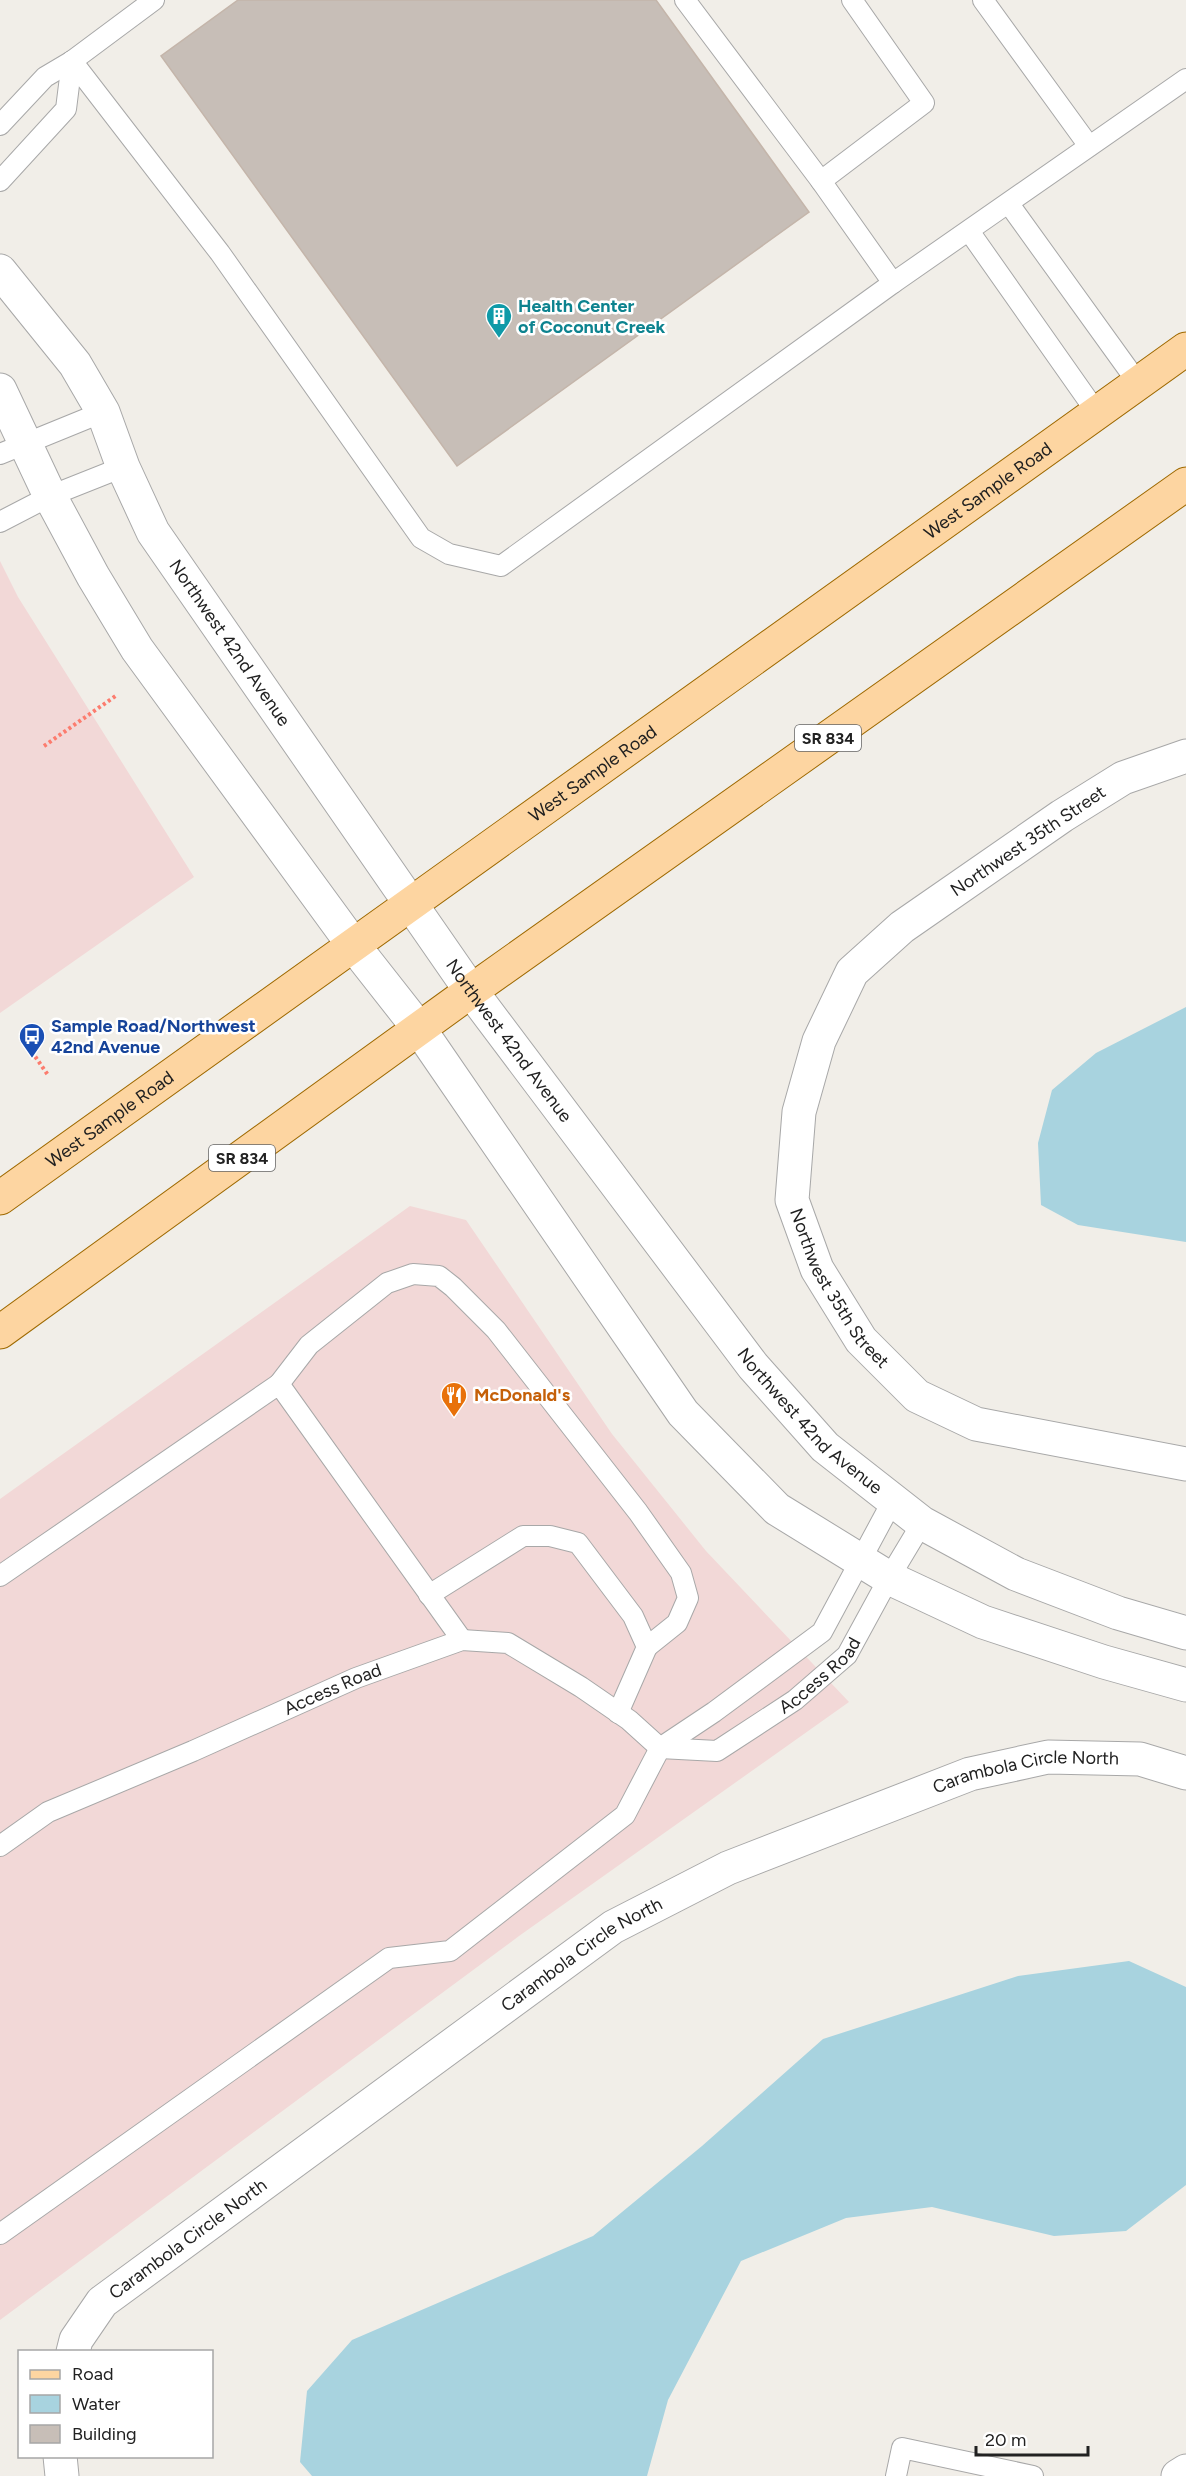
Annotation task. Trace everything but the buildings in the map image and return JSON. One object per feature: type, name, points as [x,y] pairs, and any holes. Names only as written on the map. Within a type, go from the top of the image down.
[{"type":"main road","name":"West Sample Road","points":[[0,1198],[1186,349]]},
{"type":"main road","name":"SR 834","points":[[0,1332],[471,991],[1186,484]]},
{"type":"street","name":"Northwest 42nd Avenue","points":[[0,271],[75,364],[103,412],[123,467],[153,532],[471,991],[753,1366],[825,1447],[921,1523],[1016,1574],[1118,1613],[1186,1633]]},
{"type":"street","points":[[0,390],[13,450],[50,496],[93,576],[137,649],[354,945],[420,1030],[683,1413],[777,1509],[889,1578],[983,1622],[1104,1662],[1186,1685]]},
{"type":"street","name":"Northwest 35th Street","points":[[1186,756],[1123,778],[1062,816],[902,927],[852,972],[819,1041],[799,1112],[792,1200],[817,1269],[861,1340],[917,1396],[976,1424],[1186,1464]]},
{"type":"street","name":"Carambola Circle North","points":[[74,2350],[76,2340],[102,2302],[613,1928],[728,1868],[970,1774],[1048,1757],[1140,1759],[1186,1773]]},
{"type":"street","points":[[60,2458],[62,2476]]},
{"type":"street","points":[[1178,2476],[1186,2472]]},
{"type":"lane","points":[[0,125],[45,78],[72,61],[154,0]]},
{"type":"lane","points":[[685,0],[821,181],[893,283]]},
{"type":"lane","points":[[821,181],[924,103],[852,0]]},
{"type":"lane","points":[[983,0],[1089,146]]},
{"type":"lane","points":[[0,181],[66,109],[72,61]]},
{"type":"lane","points":[[72,61],[220,253],[421,538],[449,554],[501,566],[893,283],[1010,204],[1186,79]]},
{"type":"lane","points":[[1010,204],[1138,383]]},
{"type":"lane","points":[[969,231],[1097,413]]},
{"type":"lane","points":[[13,450],[103,412]]},
{"type":"lane","points":[[0,522],[50,496],[123,467]]},
{"type":"lane","points":[[0,1576],[279,1384],[309,1345],[387,1283],[413,1274],[439,1276],[496,1330],[638,1512],[681,1573],[688,1598],[677,1623],[648,1647],[618,1713]]},
{"type":"lane","points":[[279,1384],[462,1640]]},
{"type":"lane","name":"Access Road","points":[[660,1748],[714,1712],[822,1632],[893,1500]]},
{"type":"lane","name":"Access Road","points":[[0,1846],[48,1812],[193,1751],[356,1678],[462,1640],[508,1643],[581,1687],[618,1713],[660,1748],[717,1751],[795,1700],[847,1655],[921,1523]]},
{"type":"lane","points":[[429,1595],[523,1536],[550,1536],[578,1543],[633,1616],[648,1647]]},
{"type":"lane","points":[[0,2234],[390,1958],[450,1951],[625,1815],[660,1748]]},
{"type":"lane","points":[[896,2476],[903,2448],[1033,2476]]},
{"type":"path","points":[[44,746],[117,695]]},
{"type":"path","points":[[25,1042],[48,1075]]},
{"type":"shaded area","points":[[0,561],[18,597],[194,877],[0,1013]]},
{"type":"shaded area","points":[[410,1206],[466,1220],[612,1434],[706,1551],[849,1702],[519,1936],[0,2320],[0,1499]]},
{"type":"water","points":[[1186,1007],[1186,1242],[1078,1225],[1041,1205],[1038,1143],[1052,1090],[1096,1053]]},
{"type":"water","points":[[1129,1961],[1186,1987],[1186,2185],[1126,2231],[1054,2236],[932,2207],[846,2218],[741,2261],[668,2400],[647,2476],[312,2476],[300,2462],[307,2391],[352,2340],[593,2236],[702,2146],[823,2039],[1018,1976]]},
{"type":"place","name":"Health Center of Coconut Creek","points":[[499,339]]},
{"type":"place","name":"Sample Road/Northwest 42nd Avenue","points":[[32,1059]]},
{"type":"place","name":"McDonald's","points":[[454,1418]]}]
